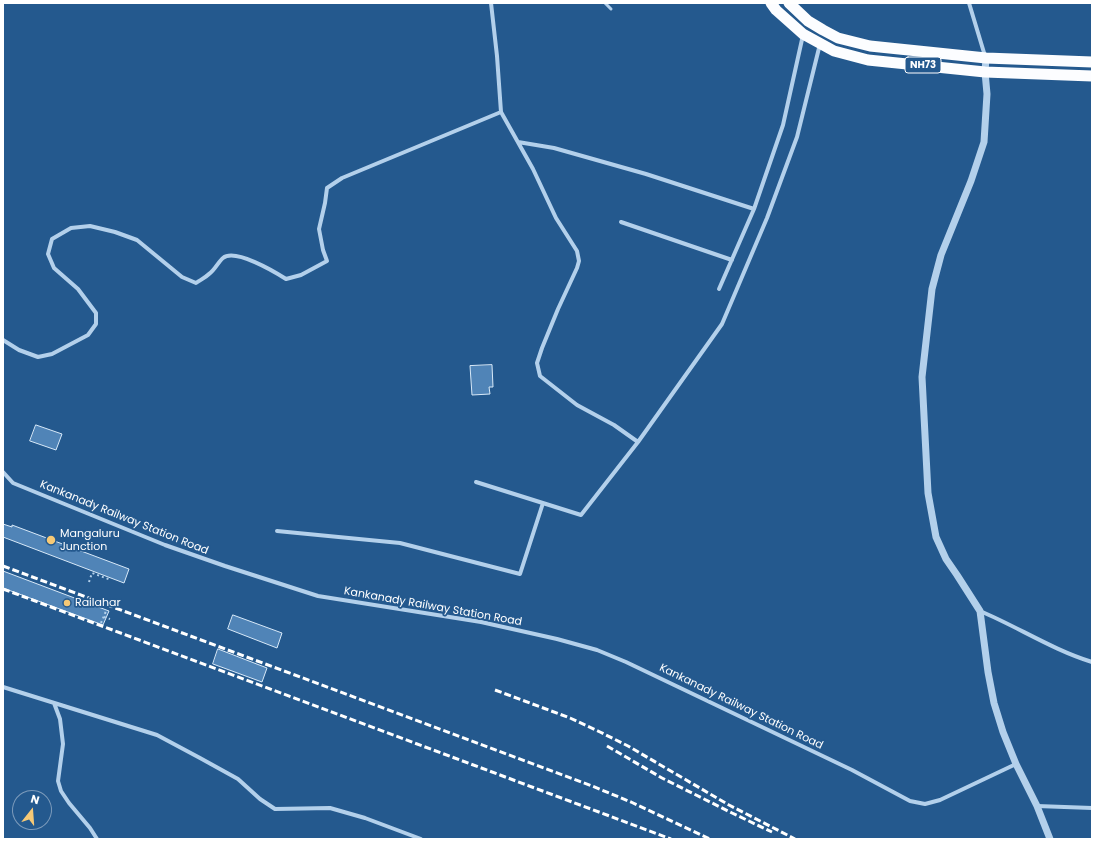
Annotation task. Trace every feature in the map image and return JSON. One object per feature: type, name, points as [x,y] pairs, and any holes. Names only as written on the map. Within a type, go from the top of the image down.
[{"type":"highway","name":"NH73","points":[[771,3],[776,10],[803,34],[820,44],[834,51],[868,60],[985,72],[1092,76]]},
{"type":"highway","name":"NH73","points":[[789,3],[808,21],[838,38],[870,46],[986,58],[1092,62]]},
{"type":"street","points":[[491,3],[501,112],[533,169],[556,218],[577,252],[579,261],[537,363],[540,376],[577,405],[614,425],[638,442]]},
{"type":"street","points":[[969,3],[986,58],[984,142],[971,181],[941,254],[932,289],[922,377],[928,493],[936,537],[946,559],[980,611],[988,672],[994,703],[1016,764],[1050,839]]},
{"type":"street","points":[[719,289],[754,209],[783,125],[803,34]]},
{"type":"street","points":[[476,482],[580,514],[638,442],[722,324],[767,218],[797,137],[820,44]]},
{"type":"street","points":[[3,340],[19,350],[38,357],[52,354],[88,335],[96,324],[96,313],[78,290],[54,268],[48,254],[52,239],[71,228],[90,226],[115,232],[137,240],[182,277],[196,283],[209,274],[224,257],[231,255],[244,258],[286,279],[301,275],[327,261],[323,250],[319,229],[327,188],[342,178],[501,112]]},
{"type":"street","points":[[518,142],[554,148],[638,172],[754,209]]},
{"type":"street","points":[[621,222],[732,260]]},
{"type":"street","name":"Kankanady Railway Station Road","points":[[3,472],[13,483],[165,545],[318,596],[481,622],[557,639],[597,650],[633,665],[852,770],[910,800],[925,804],[940,800],[1016,764]]},
{"type":"street","points":[[277,531],[400,543],[520,574],[543,503]]},
{"type":"street","points":[[980,611],[1069,654],[1092,662]]},
{"type":"street","points":[[3,687],[157,735],[238,779],[260,799],[275,809],[330,808],[365,818],[421,839]]},
{"type":"street","points":[[54,703],[60,718],[63,744],[58,781],[61,791],[97,839]]},
{"type":"street","points":[[1036,806],[1092,808]]},
{"type":"lane","points":[[606,3],[611,9]]},
{"type":"path","points":[[89,582],[92,573],[111,580]]},
{"type":"path","points":[[101,623],[106,611]]},
{"type":"path","points":[[104,617],[110,619]]},
{"type":"building","points":[[492,365],[493,387],[489,387],[490,394],[472,395],[470,366]]},
{"type":"building","points":[[36,425],[62,434],[56,450],[30,441]]},
{"type":"building","points":[[3,524],[12,527],[12,525],[129,569],[124,583],[3,537]]},
{"type":"building","points":[[3,571],[109,611],[103,625],[3,588]]},
{"type":"building","points":[[233,615],[282,633],[277,648],[228,629]]},
{"type":"building","points":[[218,649],[267,668],[262,682],[213,664]]},
{"type":"railway","points":[[3,566],[592,786],[631,802],[710,839]]},
{"type":"railway","points":[[3,589],[671,839]]},
{"type":"railway","points":[[495,690],[570,718],[600,732],[628,746],[729,805],[795,839]]},
{"type":"railway","points":[[607,746],[662,778],[772,832]]},
{"type":"place","name":"Mangaluru Junction","points":[[51,540]]},
{"type":"place","name":"Railahar","points":[[67,603]]}]
